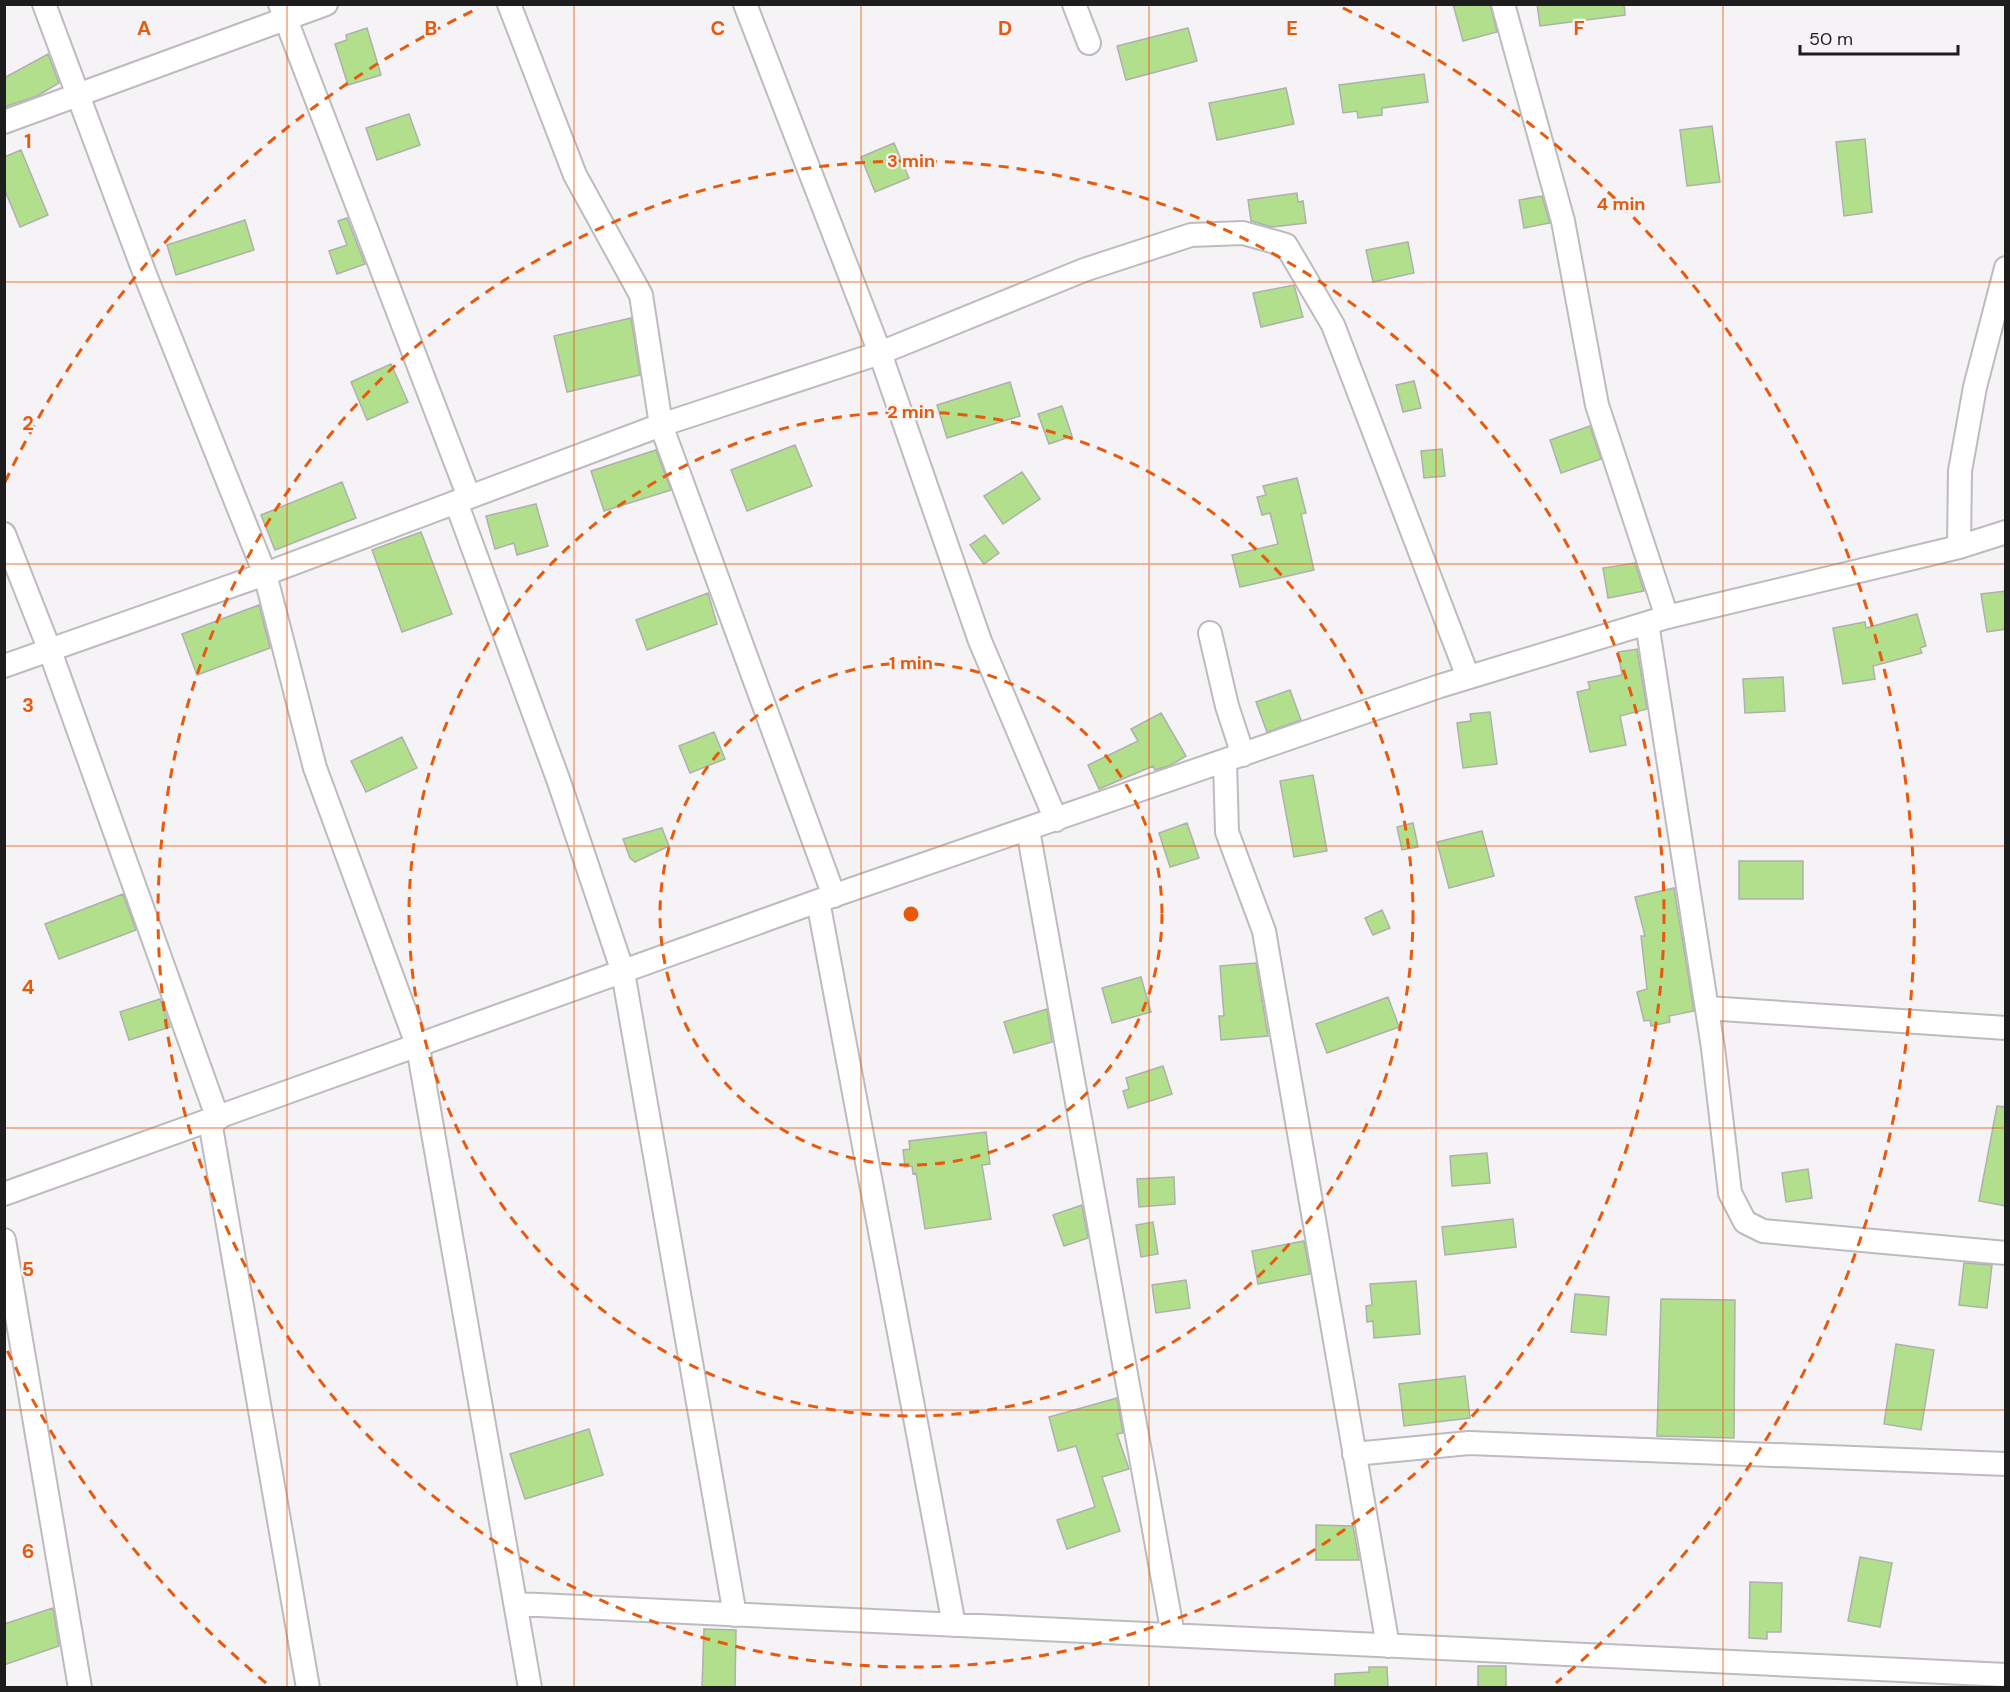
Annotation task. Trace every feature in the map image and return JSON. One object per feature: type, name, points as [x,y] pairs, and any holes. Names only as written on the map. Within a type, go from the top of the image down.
[{"type":"street","points":[[44,4],[146,277],[266,574],[315,768],[418,1047],[506,1557],[518,1604],[530,1688]]},
{"type":"street","points":[[4,122],[77,96],[283,11],[326,4]]},
{"type":"street","points":[[509,4],[574,175],[640,295],[661,425],[826,899],[954,1625]]},
{"type":"street","points":[[745,4],[880,352],[980,640],[1056,820]]},
{"type":"street","points":[[1074,4],[1089,43]]},
{"type":"street","points":[[1503,4],[1563,221],[1597,405],[1657,620],[1730,1193],[1745,1222],[1763,1232],[2006,1253]]},
{"type":"street","points":[[283,11],[462,500],[623,972],[735,1614]]},
{"type":"street","points":[[4,666],[266,574],[661,425],[880,352],[1084,270],[1191,235],[1243,233],[1286,245],[1333,325],[1468,677]]},
{"type":"street","points":[[1959,547],[1960,471],[1975,387],[2006,268]]},
{"type":"street","points":[[4,1194],[826,899],[1468,677],[1657,620],[1959,547],[2006,532]]},
{"type":"street","points":[[4,534],[50,651],[214,1120],[308,1688]]},
{"type":"street","points":[[1210,633],[1227,706],[1234,758],[1227,832],[1264,931],[1388,1646]]},
{"type":"street","points":[[1028,830],[1173,1635]]},
{"type":"street","points":[[1707,1008],[2006,1028]]},
{"type":"street","points":[[4,1240],[80,1688]]},
{"type":"street","points":[[1354,1454],[1469,1443],[2006,1464]]},
{"type":"street","points":[[518,1604],[2006,1675]]},
{"type":"building","points":[[1453,4],[1490,4],[1497,32],[1463,41]]},
{"type":"building","points":[[1537,4],[1624,4],[1625,15],[1540,26]]},
{"type":"building","points":[[367,28],[381,75],[348,85],[335,44],[347,40],[346,35]]},
{"type":"building","points":[[1188,28],[1197,61],[1126,80],[1117,46]]},
{"type":"building","points":[[48,54],[59,83],[37,96],[4,107],[4,78]]},
{"type":"building","points":[[1424,74],[1428,102],[1382,108],[1382,115],[1358,118],[1357,111],[1343,113],[1339,85]]},
{"type":"building","points":[[1286,88],[1294,124],[1217,140],[1209,103]]},
{"type":"building","points":[[409,114],[420,145],[377,160],[366,128]]},
{"type":"building","points":[[1712,126],[1720,182],[1687,186],[1680,130]]},
{"type":"building","points":[[1865,139],[1872,212],[1844,216],[1836,142]]},
{"type":"building","points":[[894,143],[909,178],[875,192],[861,157]]},
{"type":"building","points":[[21,150],[48,215],[20,227],[4,188],[4,157]]},
{"type":"building","points":[[1297,193],[1298,202],[1303,201],[1306,223],[1272,227],[1251,221],[1248,200]]},
{"type":"building","points":[[1542,196],[1550,223],[1524,228],[1519,200]]},
{"type":"building","points":[[347,218],[365,264],[337,274],[329,251],[347,245],[338,221]]},
{"type":"building","points":[[245,220],[254,250],[176,275],[167,245]]},
{"type":"building","points":[[1408,242],[1414,273],[1373,282],[1366,250]]},
{"type":"building","points":[[1294,285],[1303,317],[1261,327],[1253,293]]},
{"type":"building","points":[[631,318],[640,375],[567,392],[554,336]]},
{"type":"building","points":[[391,364],[408,402],[367,420],[351,382]]},
{"type":"building","points":[[1414,381],[1421,408],[1403,412],[1396,385]]},
{"type":"building","points":[[1010,382],[1020,416],[947,438],[937,405]]},
{"type":"building","points":[[1062,406],[1072,436],[1049,444],[1038,414]]},
{"type":"building","points":[[1590,426],[1601,459],[1561,473],[1550,440]]},
{"type":"building","points":[[795,445],[812,486],[747,511],[731,470]]},
{"type":"building","points":[[1442,449],[1445,476],[1424,478],[1421,451]]},
{"type":"building","points":[[656,450],[671,490],[604,511],[591,471]]},
{"type":"building","points":[[1022,472],[1040,499],[1003,524],[984,496]]},
{"type":"building","points":[[1297,478],[1306,513],[1301,514],[1314,570],[1240,587],[1232,555],[1278,544],[1270,513],[1262,515],[1257,497],[1266,495],[1263,486]]},
{"type":"building","points":[[342,482],[356,518],[275,550],[261,515]]},
{"type":"building","points":[[536,504],[548,546],[517,555],[514,543],[495,549],[486,516]]},
{"type":"building","points":[[421,532],[452,614],[402,632],[372,550]]},
{"type":"building","points":[[985,535],[999,553],[984,564],[970,545]]},
{"type":"building","points":[[1635,563],[1644,591],[1608,598],[1603,568]]},
{"type":"building","points":[[2006,591],[2006,629],[1987,632],[1981,594]]},
{"type":"building","points":[[708,593],[717,624],[647,650],[636,620]]},
{"type":"building","points":[[259,605],[270,648],[197,675],[182,634]]},
{"type":"building","points":[[1917,614],[1926,646],[1920,648],[1922,653],[1873,666],[1875,679],[1843,684],[1833,628],[1865,622],[1866,628]]},
{"type":"building","points":[[1637,649],[1647,709],[1620,716],[1626,745],[1590,752],[1577,692],[1590,689],[1588,682],[1622,675],[1618,652]]},
{"type":"building","points":[[1783,677],[1785,711],[1745,713],[1743,679]]},
{"type":"building","points":[[1290,690],[1301,720],[1267,732],[1256,702]]},
{"type":"building","points":[[1490,712],[1497,764],[1463,768],[1457,723],[1471,721],[1470,714]]},
{"type":"building","points":[[1161,713],[1186,756],[1171,765],[1155,770],[1153,766],[1099,789],[1088,765],[1138,741],[1131,729]]},
{"type":"building","points":[[714,732],[725,759],[690,773],[679,746]]},
{"type":"building","points":[[402,737],[417,768],[366,792],[351,761]]},
{"type":"building","points":[[1313,775],[1327,851],[1294,857],[1280,781]]},
{"type":"building","points":[[1187,823],[1199,858],[1170,867],[1159,833]]},
{"type":"building","points":[[1413,823],[1418,847],[1402,850],[1397,827]]},
{"type":"building","points":[[662,828],[669,846],[635,862],[630,858],[623,839]]},
{"type":"building","points":[[1482,831],[1494,876],[1449,888],[1437,842]]},
{"type":"building","points":[[1739,861],[1803,861],[1803,899],[1739,899]]},
{"type":"building","points":[[1674,888],[1694,1011],[1669,1016],[1670,1022],[1651,1026],[1650,1020],[1644,1021],[1637,992],[1647,989],[1641,936],[1645,936],[1635,897]]},
{"type":"building","points":[[123,894],[136,930],[59,959],[45,924]]},
{"type":"building","points":[[1382,910],[1390,928],[1373,935],[1365,918]]},
{"type":"building","points":[[1256,963],[1268,1036],[1221,1040],[1219,1016],[1224,1016],[1220,966]]},
{"type":"building","points":[[1141,977],[1151,1012],[1112,1023],[1102,988]]},
{"type":"building","points":[[1388,997],[1399,1027],[1327,1053],[1316,1024]]},
{"type":"building","points":[[160,999],[170,1027],[129,1040],[120,1012]]},
{"type":"building","points":[[1047,1009],[1052,1042],[1014,1053],[1004,1022]]},
{"type":"building","points":[[1163,1066],[1172,1094],[1128,1108],[1123,1091],[1129,1089],[1126,1078]]},
{"type":"building","points":[[1997,1106],[2006,1107],[2006,1206],[1979,1201]]},
{"type":"building","points":[[986,1132],[990,1164],[982,1165],[991,1219],[925,1229],[916,1173],[913,1174],[912,1166],[905,1167],[903,1150],[910,1149],[909,1141]]},
{"type":"building","points":[[1487,1153],[1490,1183],[1452,1186],[1450,1156]]},
{"type":"building","points":[[1808,1169],[1812,1198],[1786,1202],[1782,1173]]},
{"type":"building","points":[[1174,1177],[1175,1204],[1139,1207],[1137,1179]]},
{"type":"building","points":[[1082,1205],[1088,1238],[1064,1246],[1053,1215]]},
{"type":"building","points":[[1513,1219],[1516,1247],[1445,1255],[1442,1227]]},
{"type":"building","points":[[1153,1222],[1158,1254],[1141,1257],[1136,1225]]},
{"type":"building","points":[[1304,1241],[1310,1274],[1258,1284],[1252,1251]]},
{"type":"building","points":[[1964,1263],[1992,1265],[1987,1308],[1959,1305]]},
{"type":"building","points":[[1186,1280],[1190,1308],[1156,1313],[1152,1285]]},
{"type":"building","points":[[1416,1281],[1420,1334],[1374,1338],[1373,1321],[1367,1322],[1366,1306],[1372,1305],[1370,1284]]},
{"type":"building","points":[[1575,1294],[1609,1297],[1606,1335],[1571,1332]]},
{"type":"building","points":[[1661,1299],[1735,1300],[1734,1438],[1657,1436]]},
{"type":"building","points":[[1896,1344],[1934,1350],[1921,1430],[1884,1424]]},
{"type":"building","points":[[1465,1376],[1470,1418],[1404,1426],[1399,1384]]},
{"type":"building","points":[[1117,1398],[1123,1433],[1117,1434],[1129,1469],[1102,1477],[1120,1531],[1067,1549],[1057,1520],[1095,1507],[1076,1446],[1058,1451],[1049,1417]]},
{"type":"building","points":[[589,1429],[603,1475],[525,1499],[510,1454]]},
{"type":"building","points":[[1316,1525],[1353,1526],[1359,1560],[1316,1560]]},
{"type":"building","points":[[1860,1557],[1892,1563],[1880,1627],[1848,1621]]},
{"type":"building","points":[[1750,1582],[1782,1583],[1781,1632],[1767,1632],[1767,1639],[1749,1638]]},
{"type":"building","points":[[53,1608],[59,1646],[4,1665],[4,1624]]},
{"type":"building","points":[[704,1629],[736,1630],[735,1688],[702,1688]]},
{"type":"building","points":[[1478,1666],[1506,1666],[1506,1688],[1478,1688]]},
{"type":"building","points":[[1369,1667],[1387,1667],[1388,1688],[1335,1688],[1335,1674],[1369,1672]]}]
